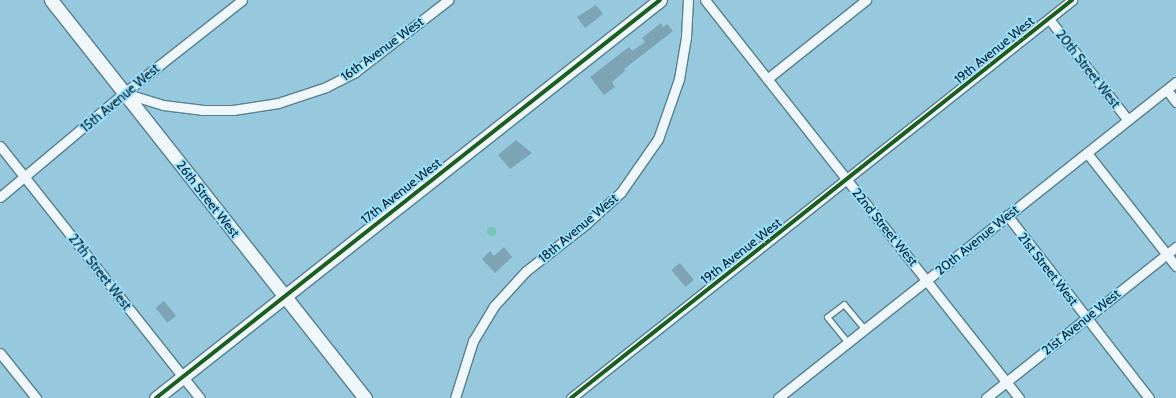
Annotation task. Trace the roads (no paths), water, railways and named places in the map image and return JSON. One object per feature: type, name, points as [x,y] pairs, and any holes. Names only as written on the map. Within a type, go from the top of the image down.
[{"type":"street","name":"26th Street West","points":[[51,0],[365,398]]},
{"type":"street","name":"15th Avenue West","points":[[0,197],[124,93],[242,0]]},
{"type":"street","name":"16th Avenue West","points":[[124,93],[163,105],[202,110],[233,110],[278,103],[326,87],[355,72],[448,0]]},
{"type":"street","name":"17th Avenue West","points":[[156,398],[660,0]]},
{"type":"street","name":"18th Avenue West","points":[[455,398],[473,341],[494,306],[526,271],[586,224],[621,192],[658,139],[679,79],[686,37],[688,0]]},
{"type":"street","name":"22nd Street West","points":[[705,0],[928,280],[1019,398]]},
{"type":"street","points":[[767,79],[866,0]]},
{"type":"street","name":"19th Avenue West","points":[[571,398],[848,180],[1072,0]]},
{"type":"street","name":"20th Street West","points":[[1049,19],[1128,120]]},
{"type":"street","name":"20th Avenue West","points":[[778,398],[1176,82]]},
{"type":"street","points":[[1167,90],[1176,102]]},
{"type":"street","name":"27th Street West","points":[[0,146],[200,398]]},
{"type":"street","points":[[1087,153],[1176,266]]},
{"type":"street","name":"21st Street West","points":[[1007,216],[1149,398]]},
{"type":"street","name":"21st Avenue West","points":[[986,398],[1176,247]]},
{"type":"street","points":[[0,353],[36,398]]},
{"type":"lane","points":[[848,343],[828,317],[844,304],[865,329]]}]
